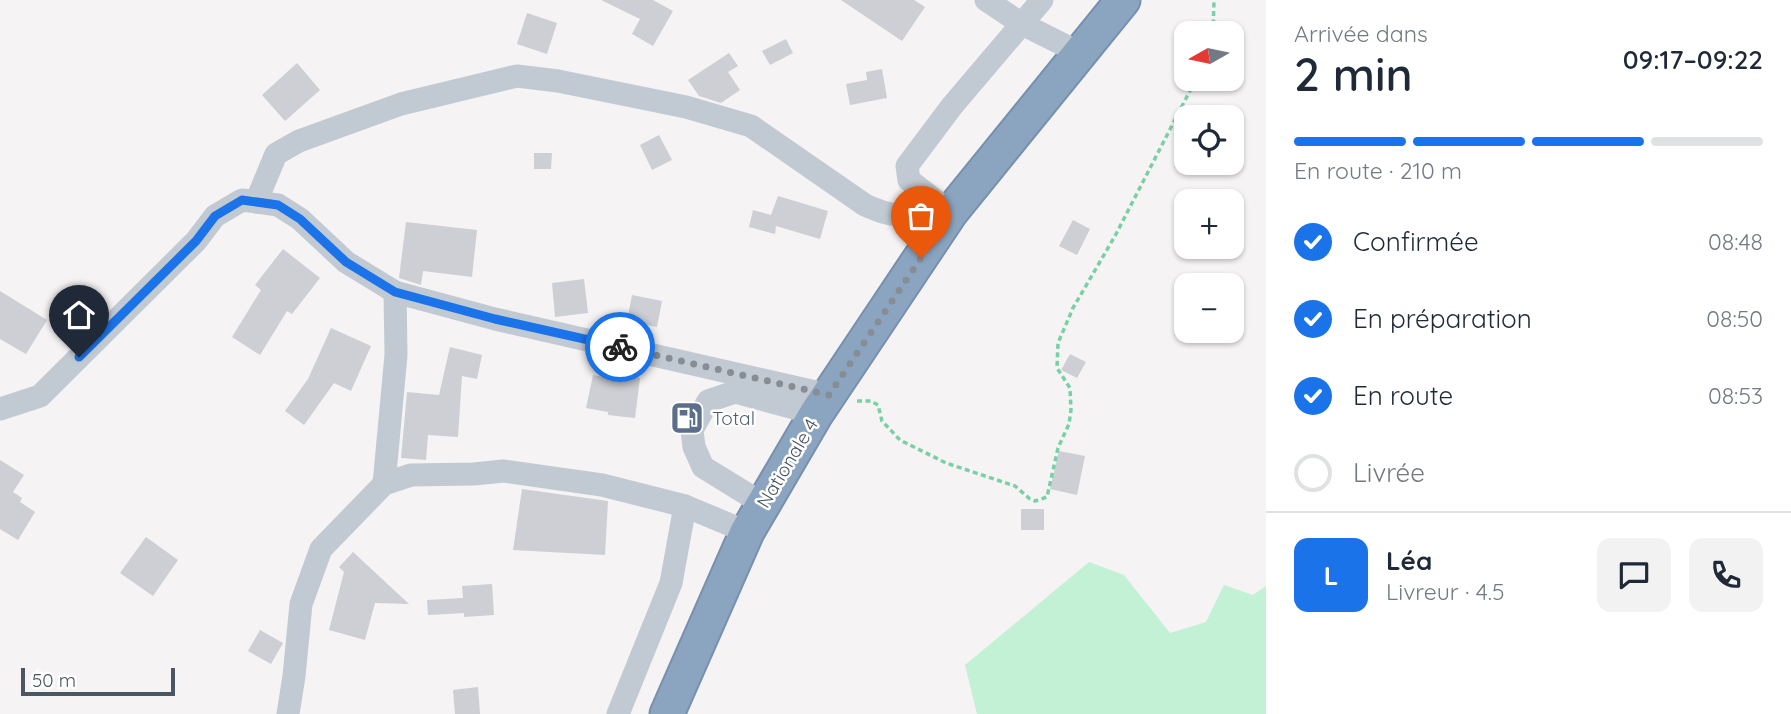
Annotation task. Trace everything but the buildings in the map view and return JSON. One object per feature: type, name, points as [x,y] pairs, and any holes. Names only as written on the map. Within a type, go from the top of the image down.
[{"type":"highway","name":"Nationale 4","points":[[667,714],[755,518],[944,207],[1080,53],[1123,0]]},
{"type":"street","points":[[986,0],[1022,24],[1080,53]]},
{"type":"street","points":[[944,207],[909,180],[907,166],[952,106],[1042,0]]},
{"type":"street","points":[[256,202],[276,154],[299,141],[401,104],[517,76],[558,81],[686,107],[751,126],[865,205],[886,215],[899,216],[944,207]]},
{"type":"street","points":[[0,409],[40,396],[196,241],[215,216],[242,200],[278,205],[300,219],[346,262],[395,292],[822,405]]},
{"type":"street","points":[[384,484],[396,355],[395,292]]},
{"type":"street","points":[[755,518],[703,467],[694,447],[692,430],[708,401],[735,392],[822,405]]},
{"type":"street","points":[[288,714],[301,604],[321,549],[384,484],[411,475],[503,471],[603,485],[685,506],[755,518]]},
{"type":"street","points":[[618,714],[671,583],[685,506]]},
{"type":"path","points":[[1213,21],[1214,0]]},
{"type":"path","points":[[822,405],[871,401],[878,405],[882,421],[900,440],[946,463],[1016,486],[1035,501],[1047,497],[1058,448],[1069,424],[1071,410],[1070,388],[1057,368],[1058,343],[1073,308],[1115,236],[1190,91]]},
{"type":"green space","points":[[1089,562],[1124,575],[1170,633],[1206,622],[1224,585],[1253,595],[1266,586],[1266,714],[977,714],[965,665]]},
{"type":"way so far","points":[[620,347],[829,395],[921,258]]},
{"type":"place","name":"Total","points":[[687,418]]},
{"type":"route","points":[[79,357],[196,241],[215,216],[242,200],[278,205],[300,219],[346,262],[395,292],[495,319],[620,347]]}]
